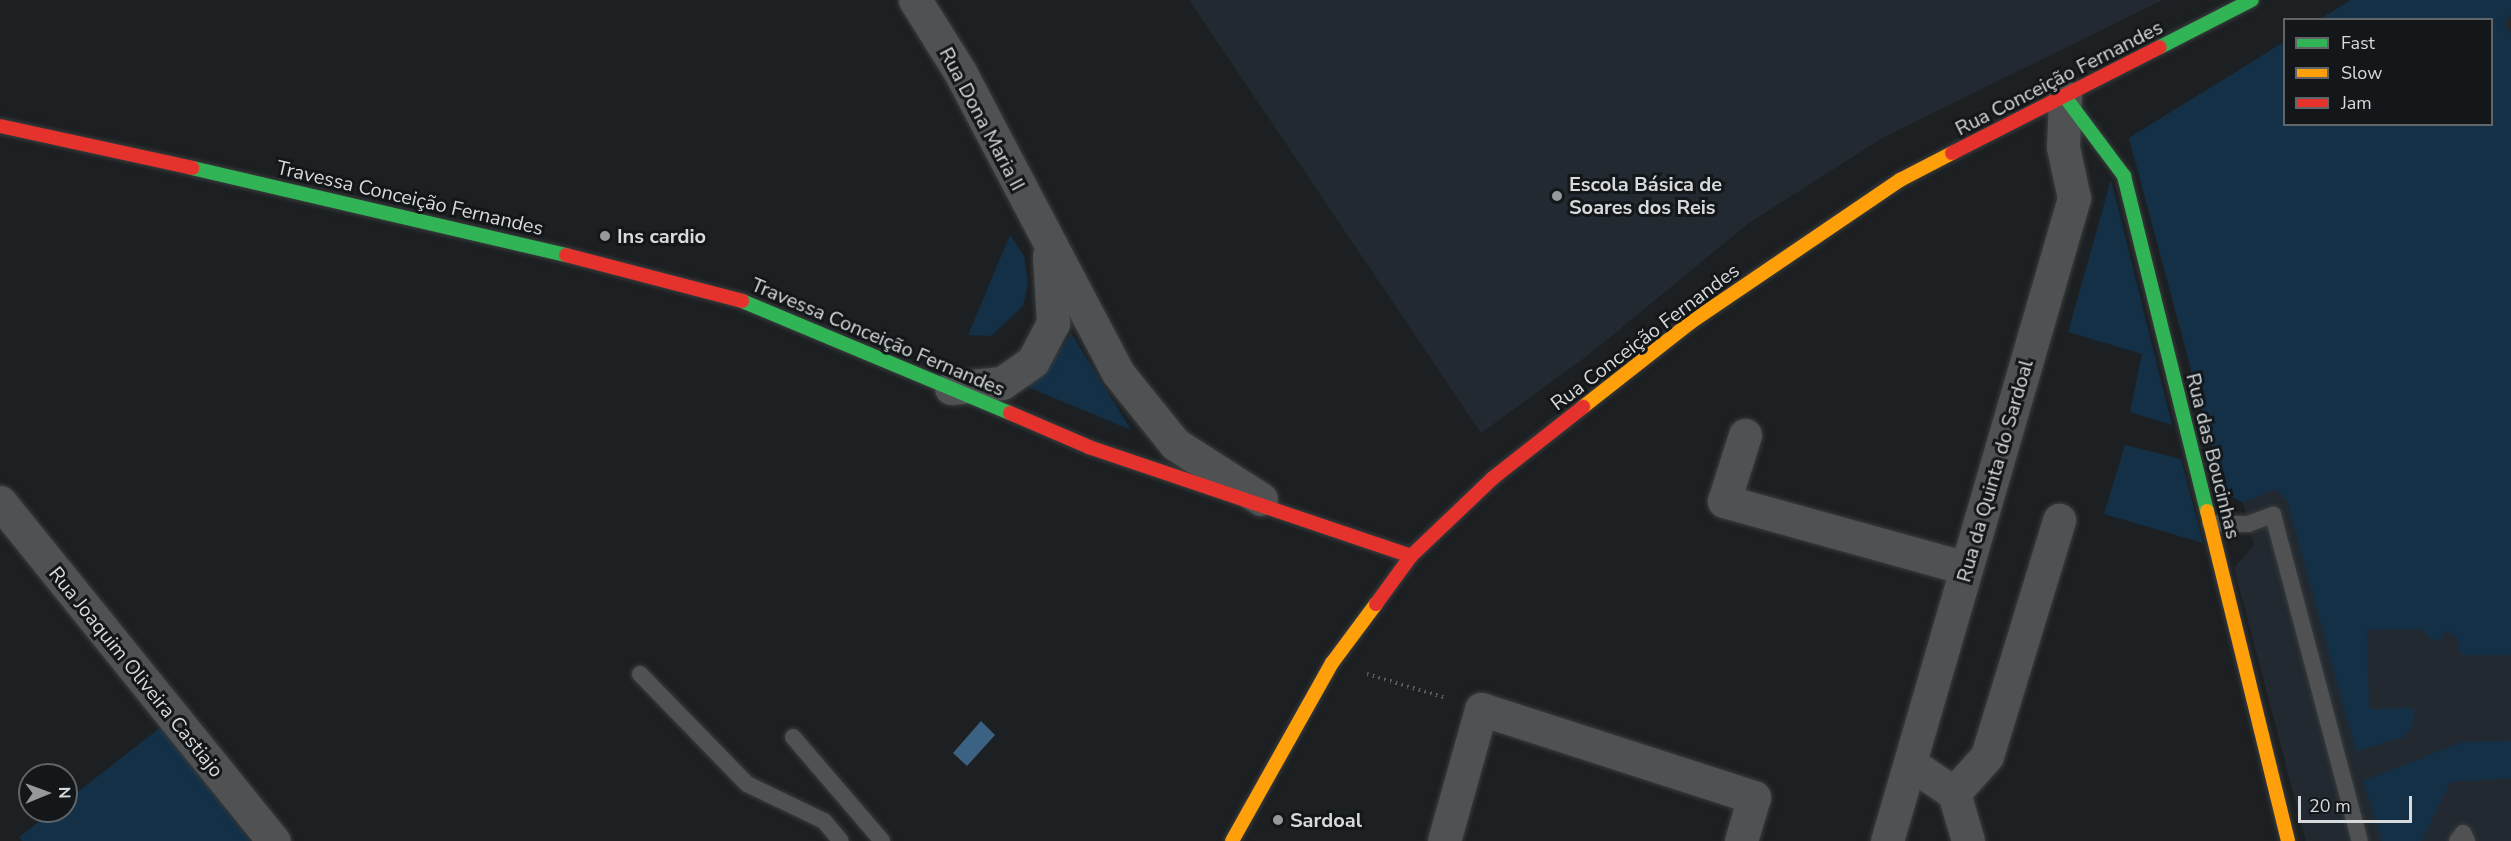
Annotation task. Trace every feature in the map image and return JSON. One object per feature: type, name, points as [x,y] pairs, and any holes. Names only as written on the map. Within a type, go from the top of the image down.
[{"type":"street","name":"Rua Dona Maria II","points":[[915,0],[960,72],[1118,373],[1175,444],[1275,508]]},
{"type":"street","name":"Rua Conceição Fernandes","points":[[1232,841],[1332,663],[1411,556],[1493,478],[1691,322],[1900,180],[2252,0]]},
{"type":"street","name":"Rua das Boucinhas","points":[[2065,97],[2124,176],[2288,841]]},
{"type":"street","name":"Rua da Quinta do Sardoal","points":[[1887,841],[2074,198],[2063,147],[2065,97]]},
{"type":"street","name":"Travessa Conceição Fernandes","points":[[0,126],[428,219],[759,305],[1089,447],[1275,508],[1411,556]]},
{"type":"street","name":"Rua Dona Maria II","points":[[951,388],[1002,383],[1033,361],[1053,323],[1046,239]]},
{"type":"street","points":[[1745,435],[1724,501],[1966,568]]},
{"type":"street","points":[[1954,793],[1987,756],[2059,520]]},
{"type":"street","name":"Rua Joaquim Oliveira Castiajo","points":[[6,522],[274,841]]},
{"type":"street","points":[[1444,841],[1481,709],[1754,797],[1742,841]]},
{"type":"street","points":[[1911,764],[1954,793],[1968,841]]},
{"type":"lane","points":[[2210,523],[2248,525],[2273,515],[2360,841]]},
{"type":"lane","points":[[639,674],[747,784],[824,821],[841,841]]},
{"type":"lane","points":[[793,737],[882,841]]},
{"type":"lane","points":[[2457,841],[2463,833],[2467,841]]},
{"type":"path","points":[[1332,663],[1481,709]]},
{"type":"shaded area","name":"Escola Básica de Soares dos Reis","points":[[1189,0],[2163,0],[1884,137],[1749,223],[1587,356],[1481,433]]},
{"type":"shaded area","points":[[2351,0],[2511,0],[2511,841],[2306,841],[2234,568],[2254,545],[2243,503],[2224,492],[2129,138],[2283,43],[2283,126],[2493,126],[2493,18],[2322,18]]},
{"type":"shaded area","points":[[2351,0],[2511,0],[2511,14],[2503,24],[2511,34],[2511,655],[2461,655],[2458,639],[2447,631],[2436,642],[2420,629],[2367,630],[2369,709],[2414,708],[2414,724],[2404,737],[2356,751],[2287,500],[2275,489],[2243,503],[2224,492],[2129,138],[2283,43],[2283,126],[2493,126],[2493,18],[2322,18]]},
{"type":"shaded area","points":[[2111,180],[2172,425],[2130,412],[2142,354],[2068,332]]},
{"type":"shaded area","points":[[1010,235],[1024,256],[1028,283],[1023,306],[991,336],[968,335]]},
{"type":"shaded area","points":[[1071,333],[1131,430],[1023,385],[1054,359]]},
{"type":"shaded area","points":[[2125,445],[2181,459],[2203,543],[2104,514]]},
{"type":"shaded area","points":[[981,721],[995,735],[967,766],[953,753]]},
{"type":"shaded area","points":[[161,727],[250,841],[22,841],[19,837],[37,823],[78,823],[78,792]]},
{"type":"shaded area","points":[[2511,741],[2511,778],[2450,782],[2422,841],[2382,841],[2363,781],[2462,742]]},
{"type":"traffic: fast","points":[[2160,47],[2252,0]]},
{"type":"traffic: fast","points":[[2065,97],[2124,176],[2207,511]]},
{"type":"traffic: fast","points":[[192,168],[566,255]]},
{"type":"traffic: fast","points":[[742,301],[1010,413]]},
{"type":"traffic: slow","points":[[1583,407],[1691,322],[1900,180],[1952,153]]},
{"type":"traffic: slow","points":[[2207,511],[2288,841]]},
{"type":"traffic: slow","points":[[1232,841],[1332,663],[1376,604]]},
{"type":"traffic: jam","points":[[1952,153],[2160,47]]},
{"type":"traffic: jam","points":[[0,126],[192,168]]},
{"type":"traffic: jam","points":[[566,255],[742,301]]},
{"type":"traffic: jam","points":[[1376,604],[1411,556],[1493,478],[1583,407]]},
{"type":"traffic: jam","points":[[1010,413],[1089,447],[1411,556]]},
{"type":"place","name":"Escola Básica de Soares dos Reis","points":[[1557,196]]},
{"type":"place","name":"Ins cardio","points":[[605,236]]},
{"type":"place","name":"Sardoal","points":[[1278,820]]}]
